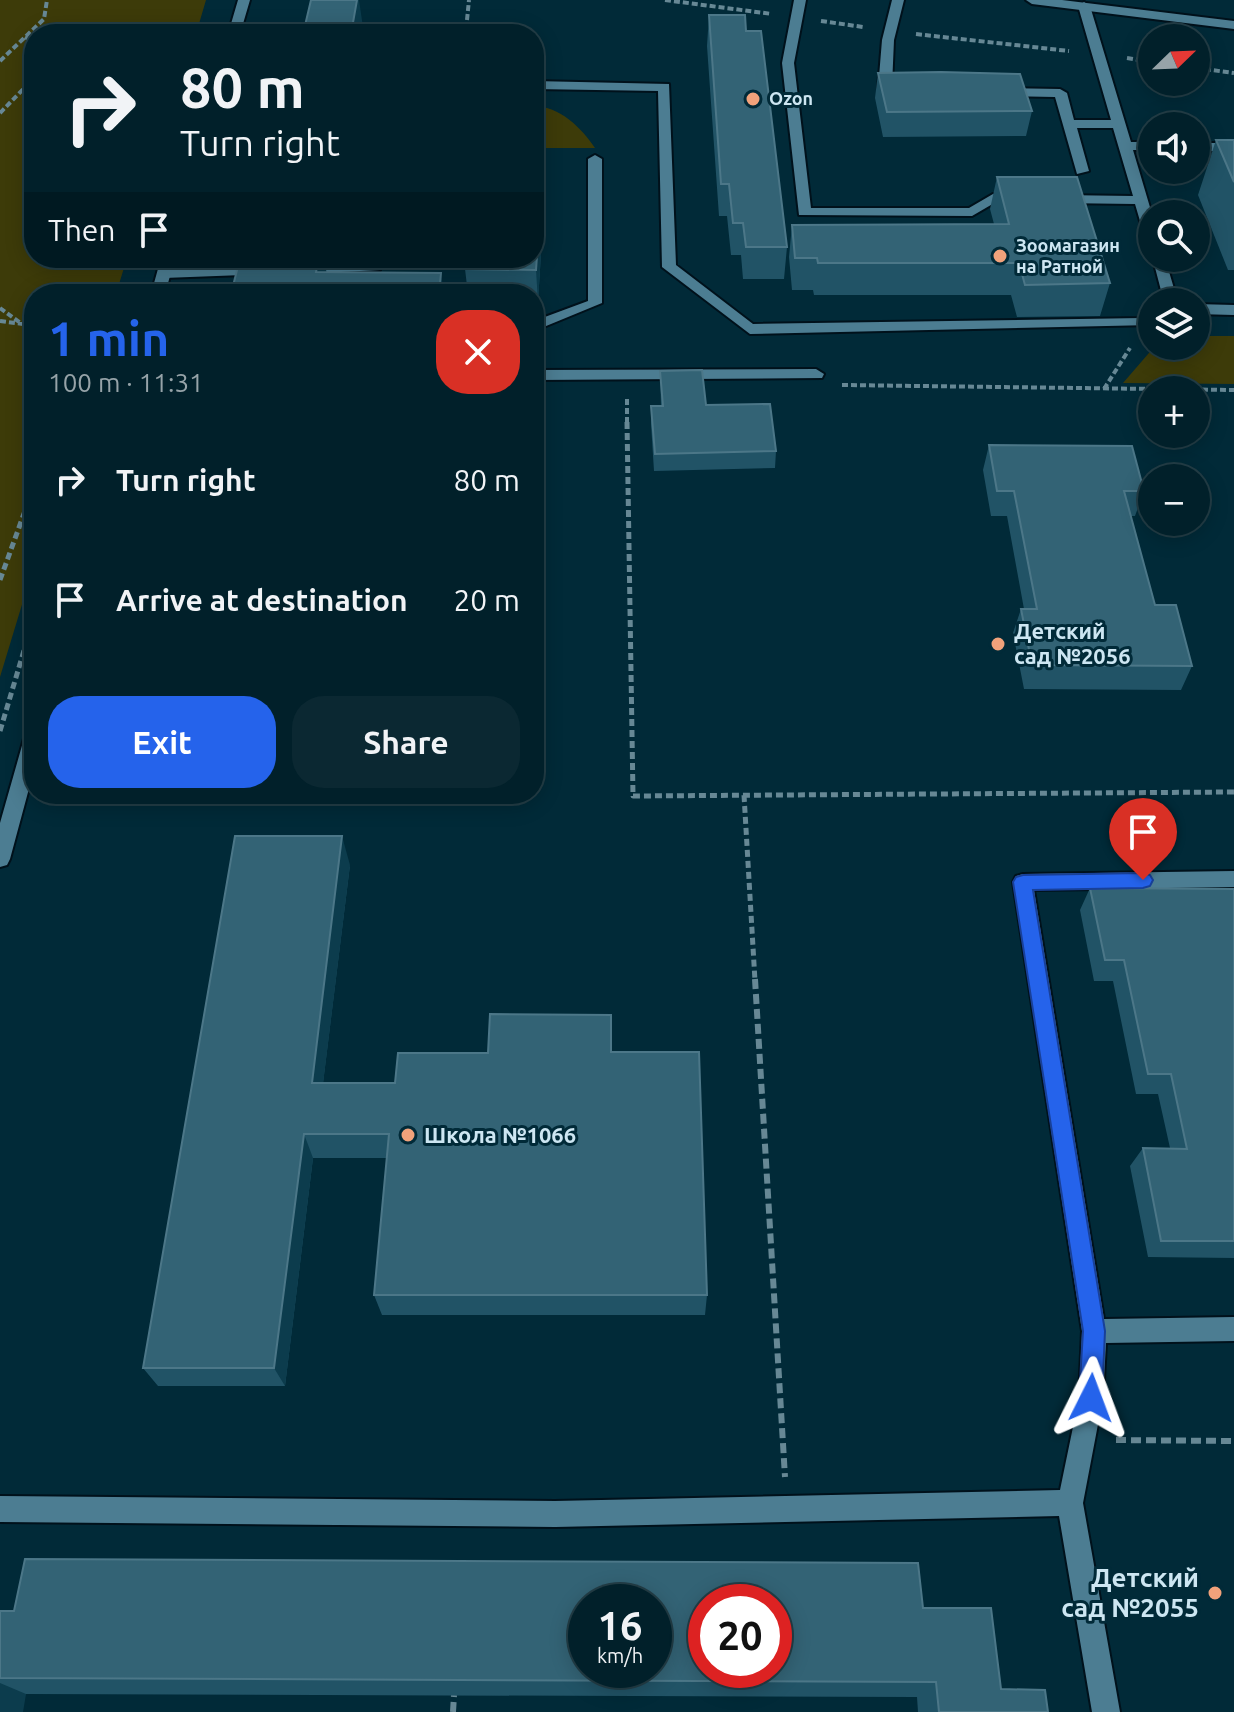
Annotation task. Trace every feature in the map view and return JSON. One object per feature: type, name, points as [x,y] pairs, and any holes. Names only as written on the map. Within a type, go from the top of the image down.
[{"type":"street","points":[[237,24],[244,0]]},
{"type":"street","points":[[800,0],[788,63],[804,212],[972,212],[993,198],[1141,200],[1084,6]]},
{"type":"street","points":[[898,0],[888,40],[885,89],[917,90]]},
{"type":"street","points":[[1032,0],[1234,24]]},
{"type":"street","points":[[1159,0],[1234,24]]},
{"type":"street","points":[[544,85],[664,87],[669,267],[750,329],[1138,321]]},
{"type":"street","points":[[980,91],[1060,93],[1082,171]]},
{"type":"street","points":[[1069,124],[1119,124]]},
{"type":"street","points":[[1125,146],[1138,146]]},
{"type":"street","points":[[1210,147],[1234,147]]},
{"type":"street","points":[[544,322],[595,303],[595,159]]},
{"type":"street","points":[[161,284],[166,268]]},
{"type":"street","points":[[164,274],[345,268]]},
{"type":"street","points":[[1210,309],[1234,310]]},
{"type":"street","points":[[544,375],[816,374]]},
{"type":"street","points":[[0,859],[24,771]]},
{"type":"street","points":[[1106,1712],[1070,1503],[1091,1398],[1094,1331],[1023,882],[1234,879]]},
{"type":"street","points":[[1094,1331],[1234,1329]]},
{"type":"street","points":[[0,1509],[541,1514],[1070,1503]]},
{"type":"path","points":[[39,24],[44,19],[47,0]]},
{"type":"path","points":[[467,20],[469,0]]},
{"type":"path","points":[[0,61],[24,38]]},
{"type":"path","points":[[1210,70],[1234,73]]},
{"type":"path","points":[[0,113],[24,88]]},
{"type":"path","points":[[0,308],[23,324]]},
{"type":"path","points":[[0,321],[23,324]]},
{"type":"path","points":[[1104,389],[1138,336]]},
{"type":"path","points":[[626,374],[633,796],[1234,792]]},
{"type":"path","points":[[816,374],[837,385],[1234,390]]},
{"type":"path","points":[[0,580],[24,514]]},
{"type":"path","points":[[0,732],[24,651]]},
{"type":"path","points":[[744,795],[787,1509]]},
{"type":"path","points":[[1083,1439],[1234,1441]]},
{"type":"path","points":[[453,1712],[454,1695]]},
{"type":"shaded area","points":[[0,0],[206,0],[199,24],[24,24],[24,268],[124,268],[119,284],[24,284],[24,598],[0,677]]},
{"type":"shaded area","points":[[544,107],[569,120],[595,148],[544,148]]},
{"type":"shaded area","points":[[1210,336],[1234,336],[1234,384],[1210,384],[1210,376],[1138,376],[1138,383],[1123,383],[1143,360],[1210,360]]},
{"type":"building","points":[[311,0],[357,0],[353,24],[305,24]]},
{"type":"building","points":[[709,15],[745,15],[746,31],[761,31],[787,247],[746,247],[743,223],[733,223],[729,184],[721,184]]},
{"type":"building","points":[[878,73],[1020,74],[1032,111],[887,112]]},
{"type":"building","points":[[1216,140],[1234,140],[1234,182]]},
{"type":"building","points":[[997,177],[1077,177],[1110,283],[1025,285],[1019,263],[818,263],[817,258],[795,258],[792,225],[1009,224]]},
{"type":"building","points":[[238,268],[441,273],[440,284],[234,284]]},
{"type":"building","points":[[465,268],[536,268],[536,270]]},
{"type":"building","points":[[702,370],[706,405],[770,404],[776,451],[655,454],[651,406],[663,406],[660,371]]},
{"type":"building","points":[[989,445],[1132,446],[1138,468],[1138,491],[1124,491],[1155,605],[1176,605],[1192,666],[1032,665],[1021,609],[1037,609],[1014,491],[997,491]]},
{"type":"building","points":[[235,836],[342,836],[312,1083],[395,1083],[398,1053],[488,1053],[490,1014],[611,1015],[611,1052],[699,1052],[707,1295],[374,1295],[389,1134],[304,1134],[274,1368],[143,1368]]},
{"type":"building","points":[[1090,888],[1234,889],[1234,1241],[1161,1241],[1143,1148],[1187,1149],[1171,1074],[1148,1074],[1124,960],[1105,960]]},
{"type":"building","points":[[25,1559],[918,1563],[923,1608],[991,1608],[1001,1689],[1045,1690],[1048,1712],[939,1712],[936,1682],[792,1681],[792,1584],[688,1584],[688,1681],[672,1681],[672,1584],[568,1584],[568,1680],[0,1678],[0,1611],[14,1611]]},
{"type":"place","name":"Ozon","points":[[753,99]]},
{"type":"place","name":"Зоомагазин на Ратной","points":[[1000,256]]},
{"type":"place","name":"Детский сад №2056","points":[[998,644]]},
{"type":"place","name":"Школа №1066","points":[[408,1135]]},
{"type":"place","name":"Детский сад №2055","points":[[1215,1593]]},
{"type":"route","points":[[1091,1398],[1094,1331],[1023,882],[1143,880]]}]
